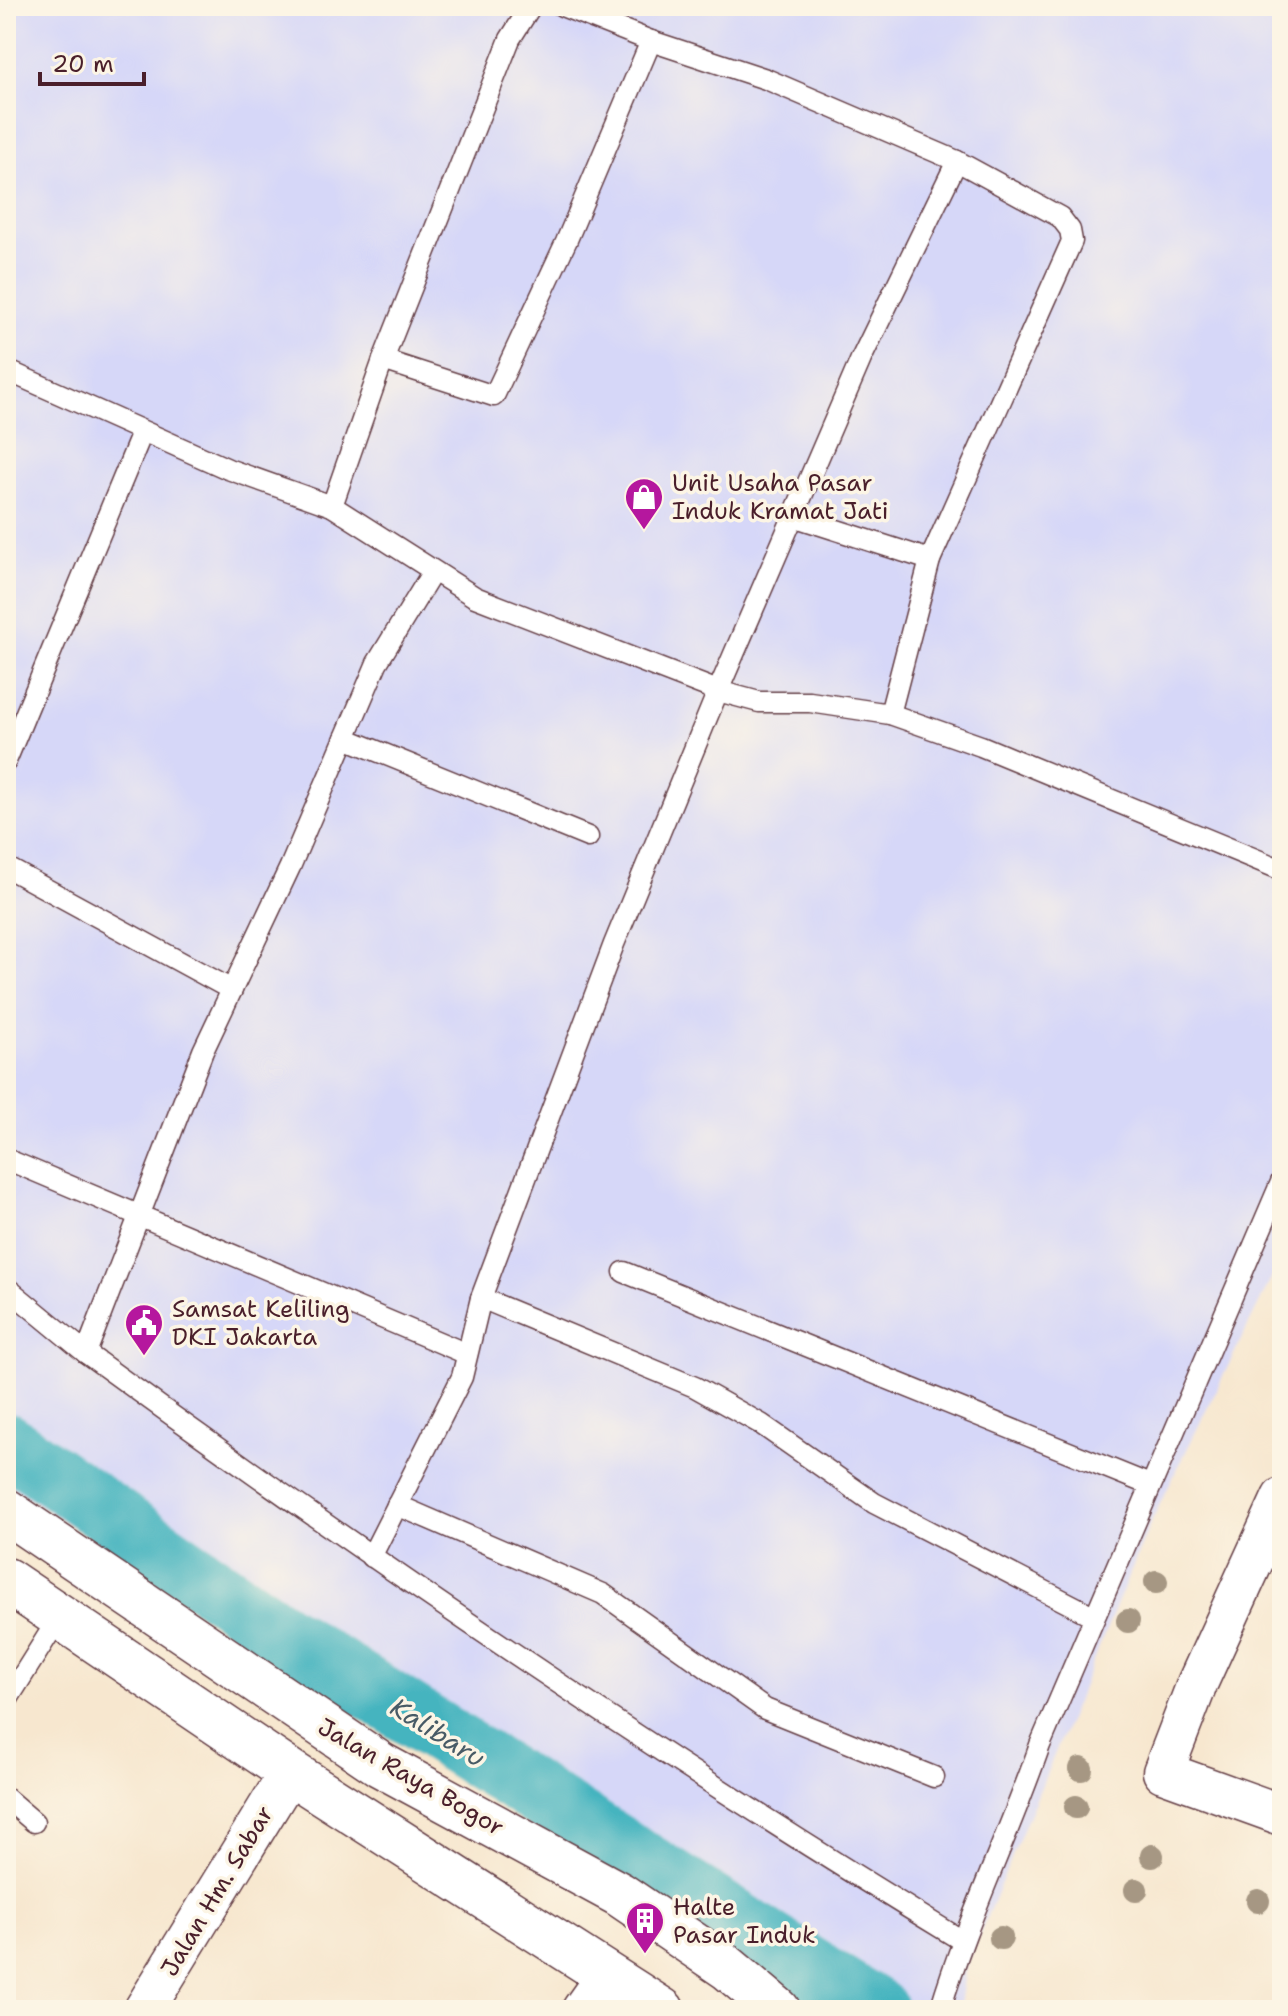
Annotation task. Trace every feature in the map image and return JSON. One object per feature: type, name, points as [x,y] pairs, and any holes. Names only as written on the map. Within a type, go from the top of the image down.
[{"type":"highway","name":"Jalan Raya Bogor","points":[[6,1511],[381,1765],[619,1894],[728,1968],[778,2010]]},
{"type":"highway","points":[[6,1580],[290,1772],[594,1993],[662,2010]]},
{"type":"street","points":[[1282,1498],[1197,1684],[1163,1772],[1282,1815]]},
{"type":"street","name":"Jalan Hm. Sabar","points":[[144,2010],[290,1772]]},
{"type":"lane","points":[[332,506],[383,360],[510,39],[531,6]]},
{"type":"lane","points":[[562,6],[651,41],[766,79],[957,161],[1060,217],[1070,230],[1072,241],[930,560],[890,714]]},
{"type":"lane","points":[[383,360],[494,396],[566,242],[651,41]]},
{"type":"lane","points":[[371,1557],[462,1377],[481,1298],[614,944],[718,691],[796,517],[861,359],[957,161]]},
{"type":"lane","points":[[6,370],[228,469],[332,506],[432,573],[475,597],[718,691],[759,702],[810,702],[890,714],[981,746],[1282,870]]},
{"type":"lane","points":[[6,761],[142,433]]},
{"type":"lane","points":[[796,517],[930,560]]},
{"type":"lane","points":[[86,1353],[203,1051],[290,867],[377,663],[432,573]]},
{"type":"lane","points":[[345,738],[588,837]]},
{"type":"lane","points":[[6,867],[232,990]]},
{"type":"lane","points":[[6,1159],[467,1354]]},
{"type":"lane","points":[[940,2010],[961,1940],[1022,1797],[1093,1616],[1282,1180]]},
{"type":"lane","points":[[624,1272],[1150,1485]]},
{"type":"lane","points":[[6,1287],[86,1353],[371,1557],[777,1828],[961,1940]]},
{"type":"lane","points":[[481,1298],[695,1387],[761,1424],[874,1503],[1093,1616]]},
{"type":"lane","points":[[397,1505],[603,1594],[765,1709],[934,1777]]},
{"type":"lane","points":[[6,1702],[60,1616]]},
{"type":"lane","points":[[6,1798],[34,1822]]},
{"type":"shaded area","name":"Unit Usaha Pasar Induk Kramat Jati","points":[[6,6],[1282,6],[1282,1257],[1151,1522],[966,1967],[959,2010],[815,2010],[6,1484]]},
{"type":"waterway","name":"Kalibaru","points":[[6,1443],[278,1631],[877,2010]]},
{"type":"place","name":"Unit Usaha Pasar Induk Kramat Jati","points":[[644,531]]},
{"type":"place","name":"Samsat Keliling DKI Jakarta","points":[[144,1357]]},
{"type":"place","name":"Halte Pasar Induk","points":[[645,1955]]}]
